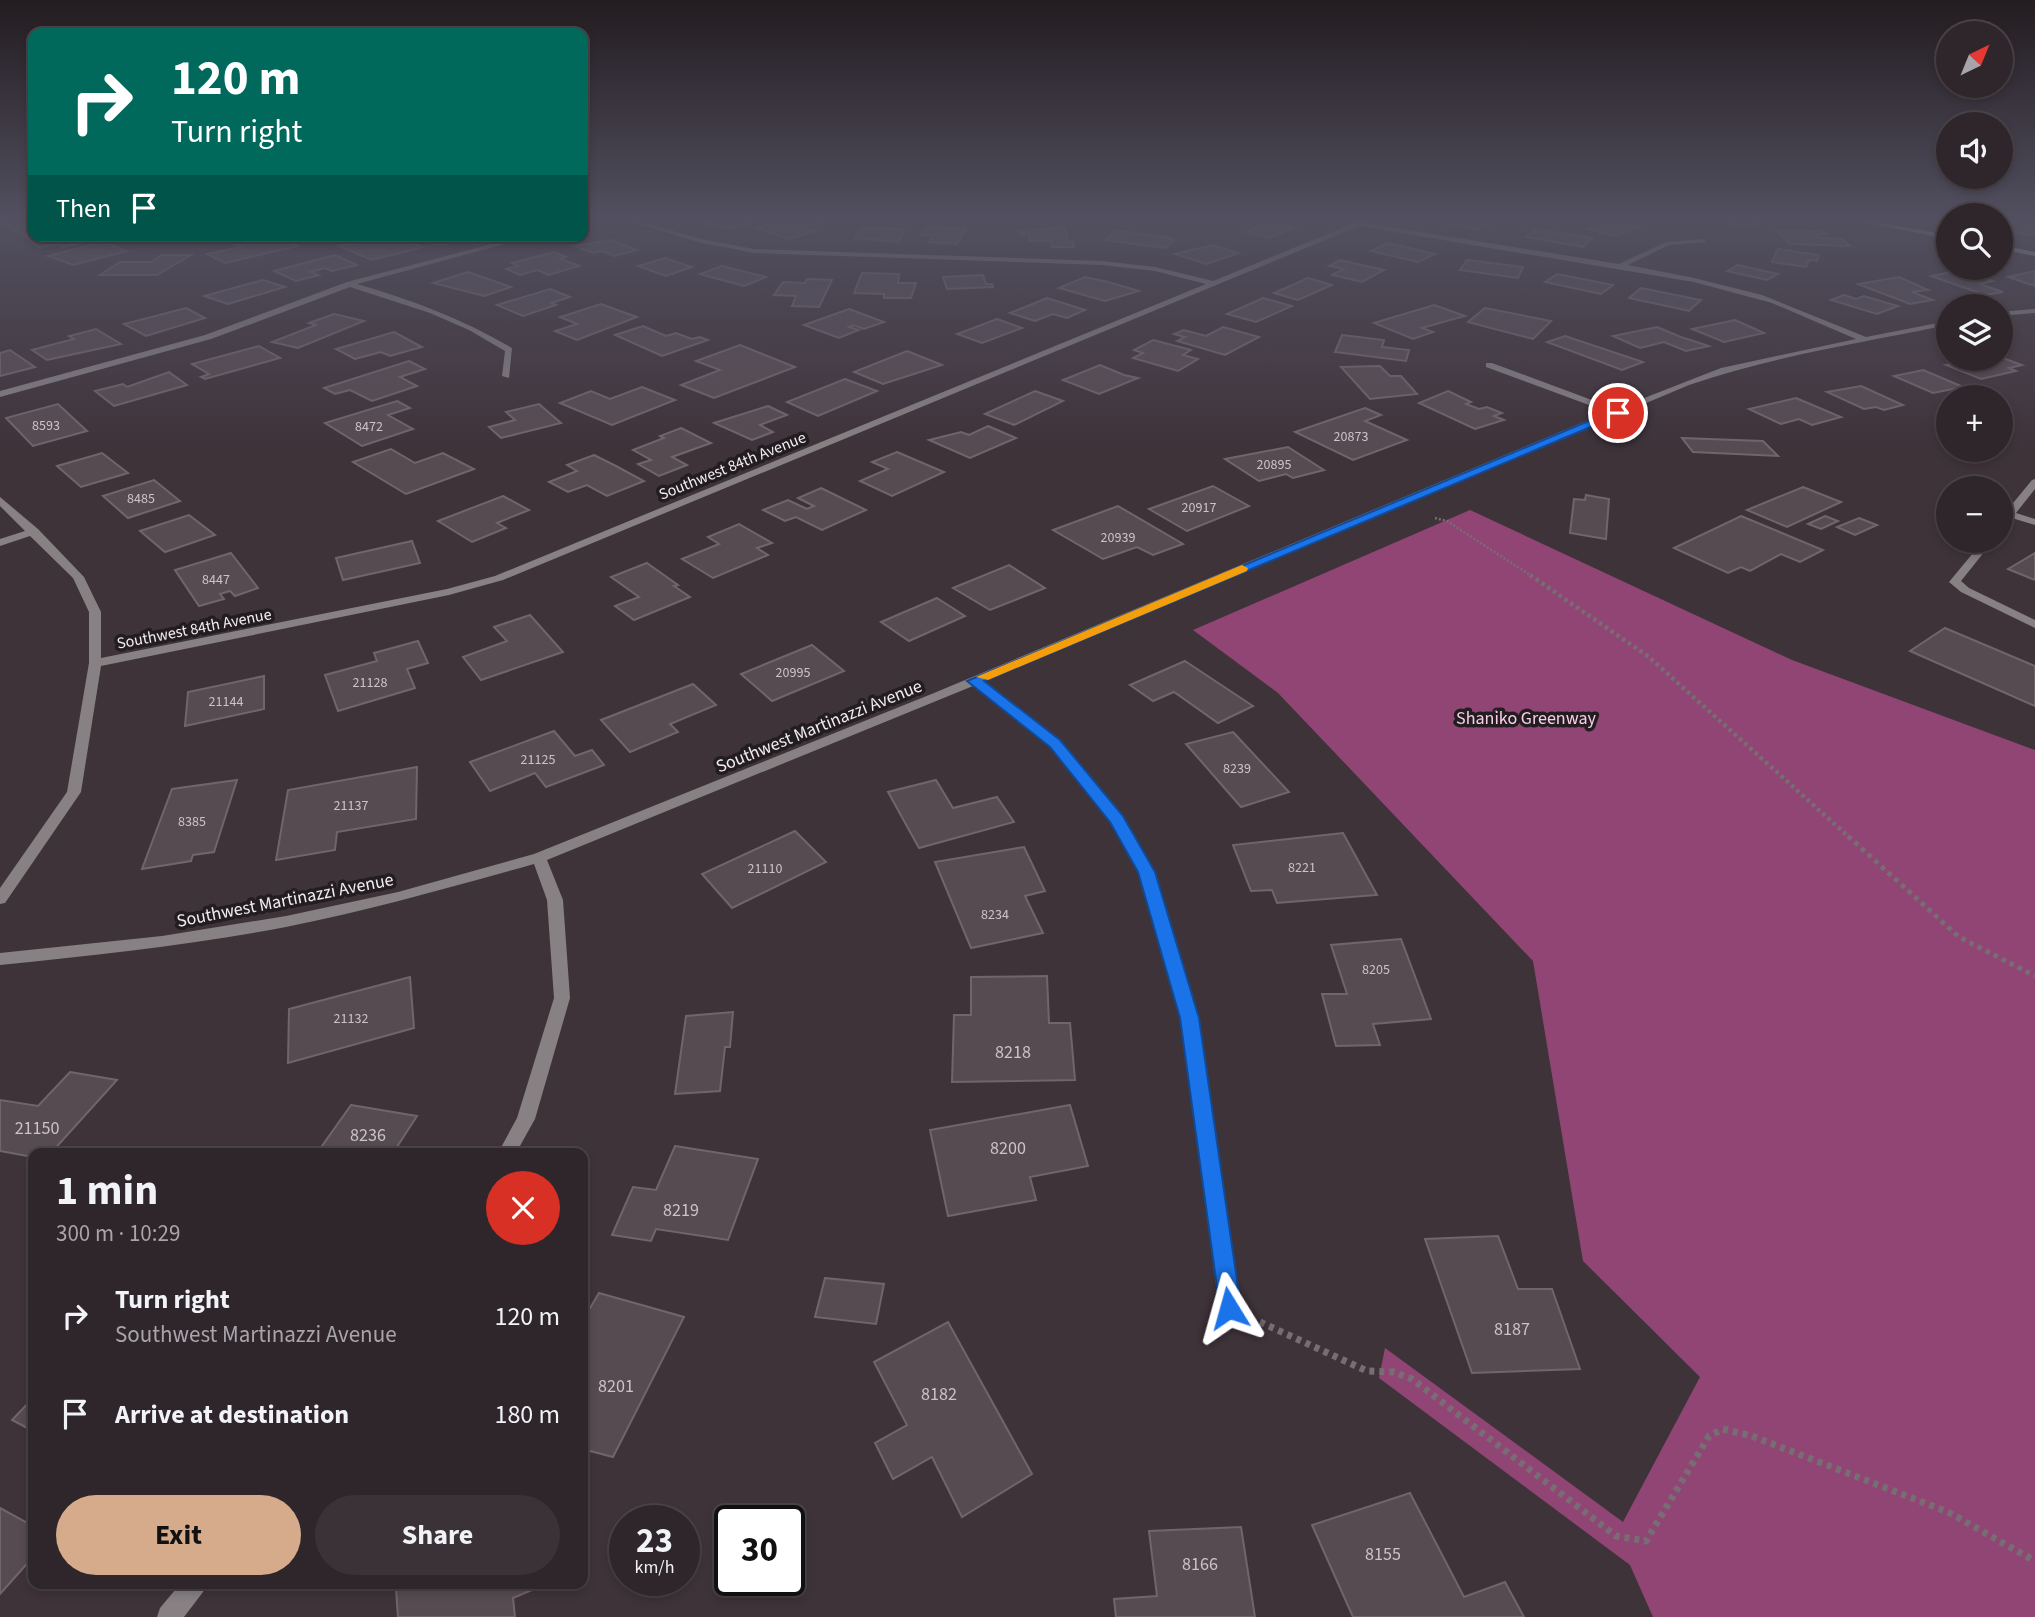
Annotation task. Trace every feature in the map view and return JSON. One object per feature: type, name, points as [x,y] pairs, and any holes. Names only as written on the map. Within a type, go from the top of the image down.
[{"type":"street","points":[[0,394],[208,337],[319,295]]},
{"type":"street","points":[[390,295],[416,303],[474,328],[509,350],[506,376]]},
{"type":"street","name":"Southwest 84th Avenue","points":[[95,663],[449,592],[499,578],[1186,295]]},
{"type":"street","points":[[1755,295],[1799,310],[1863,339]]},
{"type":"street","points":[[2013,313],[2035,311]]},
{"type":"street","name":"Southwest Martinazzi Avenue","points":[[0,959],[162,942],[286,921],[412,893],[539,858],[1724,370],[1936,325]]},
{"type":"street","points":[[1489,365],[1618,413]]},
{"type":"street","points":[[2013,510],[2035,482]]},
{"type":"street","points":[[0,500],[78,577],[95,612],[95,663],[74,792],[0,900]]},
{"type":"street","points":[[2013,515],[2035,522]]},
{"type":"street","points":[[0,542],[34,531]]},
{"type":"street","points":[[1978,553],[1955,582],[1965,590],[2035,624]]},
{"type":"street","points":[[974,681],[1055,744],[1117,820],[1146,872],[1189,1018],[1229,1308]]},
{"type":"street","points":[[511,1148],[526,1119],[562,998],[555,900],[539,858]]},
{"type":"street","points":[[169,1617],[191,1589]]},
{"type":"path","points":[[1395,505],[1447,522],[1550,588],[1649,657],[1959,937],[2035,976]]},
{"type":"path","points":[[1229,1308],[1367,1371],[1394,1372],[1412,1379],[1616,1536],[1629,1541],[1646,1541],[1709,1436],[1723,1429],[1752,1436],[1948,1512],[2035,1561]]},
{"type":"green space","name":"Shaniko Greenway","points":[[1470,510],[1792,660],[2035,750],[2035,1617],[1653,1617],[1630,1565],[1379,1378],[1385,1348],[1623,1522],[1700,1377],[1583,1261],[1533,961],[1278,693],[1193,630]]},
{"type":"building","points":[[206,295],[257,295],[228,304]]},
{"type":"building","points":[[529,295],[570,297],[551,303],[556,305],[523,316],[497,305]]},
{"type":"building","points":[[784,295],[825,295],[819,307],[792,306],[796,296]]},
{"type":"building","points":[[884,295],[912,295],[911,298],[884,298]]},
{"type":"building","points":[[1085,295],[1124,295],[1105,301]]},
{"type":"building","points":[[1282,295],[1308,295],[1298,300]]},
{"type":"building","points":[[1632,295],[1678,295],[1701,300],[1689,311],[1629,298]]},
{"type":"building","points":[[1843,295],[1856,299],[1864,296],[1898,306],[1877,314],[1831,300]]},
{"type":"building","points":[[1888,295],[1921,295],[1933,300],[1910,304]]},
{"type":"building","points":[[1047,298],[1085,310],[1067,318],[1053,314],[1035,321],[1010,313]]},
{"type":"building","points":[[1263,298],[1292,306],[1256,322],[1227,314]]},
{"type":"building","points":[[601,304],[637,317],[577,340],[555,331],[577,324],[560,317]]},
{"type":"building","points":[[1434,305],[1465,316],[1422,328],[1433,332],[1413,339],[1374,323]]},
{"type":"building","points":[[186,308],[205,318],[146,336],[124,324]]},
{"type":"building","points":[[1485,308],[1551,321],[1533,339],[1468,322]]},
{"type":"building","points":[[849,309],[884,322],[864,329],[853,325],[849,327],[859,330],[839,338],[804,325]]},
{"type":"building","points":[[334,314],[364,321],[298,348],[272,342],[316,325],[309,323]]},
{"type":"building","points":[[997,319],[1022,328],[982,343],[957,334]]},
{"type":"building","points":[[1735,320],[1764,333],[1724,342],[1692,329]]},
{"type":"building","points":[[643,326],[666,336],[676,333],[692,339],[700,337],[708,340],[662,356],[615,335]]},
{"type":"building","points":[[1223,327],[1259,337],[1225,355],[1177,341],[1185,337],[1174,334],[1184,330],[1206,336]]},
{"type":"building","points":[[1657,327],[1709,346],[1686,351],[1664,342],[1640,348],[1613,336]]},
{"type":"building","points":[[96,329],[121,344],[47,360],[32,350],[74,339],[69,336]]},
{"type":"building","points":[[394,332],[422,347],[390,356],[381,352],[355,359],[336,349]]},
{"type":"building","points":[[1342,335],[1384,340],[1382,347],[1409,350],[1406,361],[1335,352]]},
{"type":"building","points":[[1565,336],[1643,362],[1622,370],[1547,342]]},
{"type":"building","points":[[1153,340],[1191,350],[1183,355],[1198,359],[1178,371],[1133,358],[1143,353],[1134,350]]},
{"type":"building","points":[[740,345],[795,367],[714,398],[681,385],[720,370],[696,361]]},
{"type":"building","points":[[259,346],[280,358],[205,379],[201,377],[209,374],[192,364]]},
{"type":"building","points":[[10,350],[35,367],[0,376],[0,353]]},
{"type":"building","points":[[907,351],[942,365],[883,384],[854,372]]},
{"type":"building","points":[[409,361],[425,369],[400,377],[417,386],[372,401],[350,390],[335,394],[324,388]]},
{"type":"building","points":[[1100,365],[1138,378],[1099,394],[1063,380]]},
{"type":"building","points":[[1380,366],[1390,376],[1401,376],[1417,394],[1370,399],[1341,367]]},
{"type":"building","points":[[1923,370],[1958,385],[1936,385],[1936,392],[1933,393],[1894,376]]},
{"type":"building","points":[[1961,371],[2016,371],[1981,379]]},
{"type":"building","points":[[169,372],[187,385],[114,406],[95,391],[123,384],[127,387]]},
{"type":"building","points":[[845,379],[877,391],[818,416],[787,402]]},
{"type":"building","points":[[1861,386],[1903,405],[1884,410],[1876,407],[1864,409],[1827,392]]},
{"type":"building","points":[[642,387],[675,400],[612,425],[560,403],[591,391],[610,399]]},
{"type":"building","points":[[1035,391],[1063,401],[1014,425],[985,414]]},
{"type":"building","points":[[1448,391],[1471,402],[1466,404],[1479,409],[1487,407],[1502,413],[1494,416],[1504,420],[1475,429],[1419,403]]},
{"type":"building","points":[[1796,398],[1841,417],[1812,425],[1799,419],[1781,424],[1749,409]]},
{"type":"building","points":[[397,401],[410,408],[388,415],[413,429],[362,446],[325,423]]},
{"type":"building","points":[[58,404],[87,431],[33,446],[6,418]]},
{"type":"building","points":[[539,404],[561,423],[501,438],[489,427],[515,420],[506,412]]},
{"type":"building","points":[[768,406],[787,415],[760,425],[773,432],[752,440],[714,423]]},
{"type":"building","points":[[1365,408],[1381,415],[1365,421],[1407,440],[1353,460],[1295,432]]},
{"type":"building","points":[[988,426],[1016,438],[970,458],[929,440],[961,432],[969,435]]},
{"type":"building","points":[[681,428],[711,443],[672,457],[687,465],[659,476],[638,464],[651,460],[633,450]]},
{"type":"building","points":[[1682,438],[1763,441],[1778,456],[1693,452]]},
{"type":"building","points":[[1288,447],[1324,470],[1293,478],[1286,474],[1259,481],[1225,459]]},
{"type":"building","points":[[391,449],[415,463],[443,453],[474,469],[406,494],[353,462]]},
{"type":"building","points":[[897,452],[944,472],[892,496],[860,481],[888,469],[872,462]]},
{"type":"building","points":[[102,453],[128,473],[81,487],[57,466]]},
{"type":"building","points":[[594,455],[644,481],[607,496],[587,485],[568,492],[549,482],[577,471],[567,465]]},
{"type":"building","points":[[154,480],[180,501],[128,518],[103,496]]},
{"type":"building","points":[[1213,486],[1249,506],[1187,531],[1149,509]]},
{"type":"building","points":[[1803,487],[1841,502],[1787,527],[1747,510]]},
{"type":"building","points":[[821,488],[866,510],[822,530],[796,517],[785,521],[763,510],[788,500],[807,509],[814,506],[798,498]]},
{"type":"building","points":[[1586,495],[1609,499],[1606,539],[1570,533],[1574,499],[1585,500]]},
{"type":"building","points":[[503,496],[529,510],[497,523],[506,528],[472,542],[438,521]]},
{"type":"building","points":[[1118,506],[1183,544],[1153,555],[1137,547],[1103,559],[1053,530]]},
{"type":"building","points":[[189,515],[215,535],[165,552],[140,531]]},
{"type":"building","points":[[1741,516],[1823,550],[1800,562],[1781,554],[1750,571],[1741,567],[1728,573],[1674,548]]},
{"type":"building","points":[[1825,516],[1838,521],[1821,529],[1808,524]]},
{"type":"building","points":[[1859,518],[1877,525],[1855,535],[1837,527]]},
{"type":"building","points":[[739,524],[772,543],[757,548],[768,555],[713,578],[682,559],[719,544],[708,537]]},
{"type":"building","points":[[412,541],[420,563],[343,580],[336,558]]},
{"type":"building","points":[[231,553],[258,588],[235,596],[230,591],[220,594],[224,599],[199,606],[175,570]]},
{"type":"building","points":[[2035,553],[2035,580],[2008,569]]},
{"type":"building","points":[[647,563],[690,597],[634,620],[615,606],[639,597],[611,577]]},
{"type":"building","points":[[1009,565],[1045,588],[990,610],[953,588]]},
{"type":"building","points":[[937,598],[965,616],[909,641],[881,622]]},
{"type":"building","points":[[530,615],[563,652],[481,680],[463,657],[507,641],[494,627]]},
{"type":"building","points":[[1945,628],[2035,666],[2035,706],[1910,651]]},
{"type":"building","points":[[418,641],[428,663],[407,669],[415,688],[338,711],[325,675],[377,661],[374,653]]},
{"type":"building","points":[[812,645],[844,671],[772,701],[741,674]]},
{"type":"building","points":[[1185,661],[1253,706],[1218,723],[1174,692],[1153,701],[1130,685]]},
{"type":"building","points":[[264,676],[264,709],[185,726],[188,692]]},
{"type":"building","points":[[693,684],[716,705],[670,724],[678,732],[630,752],[601,720]]},
{"type":"building","points":[[554,731],[575,756],[592,750],[604,765],[546,787],[535,773],[490,791],[470,762]]},
{"type":"building","points":[[1233,732],[1289,792],[1241,807],[1186,744]]},
{"type":"building","points":[[417,767],[416,819],[337,832],[335,850],[276,860],[288,790]]},
{"type":"building","points":[[237,780],[214,852],[193,855],[191,861],[142,869],[172,789]]},
{"type":"building","points":[[936,780],[953,808],[997,797],[1014,822],[919,848],[888,792]]},
{"type":"building","points":[[795,831],[826,862],[732,908],[702,874]]},
{"type":"building","points":[[1343,833],[1377,895],[1277,903],[1272,890],[1251,891],[1233,845]]},
{"type":"building","points":[[1024,847],[1045,891],[1025,896],[1043,933],[971,948],[935,862]]},
{"type":"building","points":[[1401,939],[1431,1019],[1373,1024],[1380,1045],[1336,1046],[1322,994],[1347,994],[1331,945]]},
{"type":"building","points":[[1047,976],[1049,1023],[1070,1023],[1075,1080],[952,1082],[954,1015],[971,1015],[971,977]]},
{"type":"building","points":[[410,977],[414,1028],[288,1063],[289,1009]]},
{"type":"building","points":[[733,1012],[730,1047],[725,1047],[720,1091],[675,1094],[686,1016]]},
{"type":"building","points":[[70,1072],[117,1080],[56,1148],[28,1148],[28,1156],[0,1151],[0,1100],[38,1106]]},
{"type":"building","points":[[351,1105],[417,1116],[396,1148],[321,1148]]},
{"type":"building","points":[[1070,1105],[1088,1166],[1030,1177],[1036,1200],[948,1216],[930,1130]]},
{"type":"building","points":[[675,1146],[758,1159],[728,1240],[656,1229],[651,1241],[612,1235],[633,1187],[656,1190]]},
{"type":"building","points":[[1498,1236],[1518,1289],[1552,1289],[1580,1369],[1472,1373],[1425,1239]]},
{"type":"building","points":[[825,1278],[884,1284],[876,1324],[815,1317]]},
{"type":"building","points":[[599,1293],[684,1317],[613,1457],[590,1451],[588,1455],[588,1312]]},
{"type":"building","points":[[948,1322],[1032,1474],[962,1517],[932,1457],[893,1479],[875,1443],[907,1425],[874,1362]]},
{"type":"building","points":[[28,1403],[28,1428],[12,1420]]},
{"type":"building","points":[[1410,1493],[1464,1597],[1505,1582],[1524,1617],[1353,1617],[1312,1525]]},
{"type":"building","points":[[0,1508],[28,1523],[28,1563],[0,1594]]},
{"type":"building","points":[[1241,1527],[1255,1617],[1116,1617],[1114,1599],[1157,1596],[1149,1531]]},
{"type":"building","points":[[396,1589],[534,1589],[513,1598],[515,1617],[398,1617]]},
{"type":"slow traffic","points":[[983,677],[1242,568]]},
{"type":"route","points":[[1229,1308],[1189,1018],[1146,872],[1117,820],[1055,744],[974,681],[1618,413]]}]
